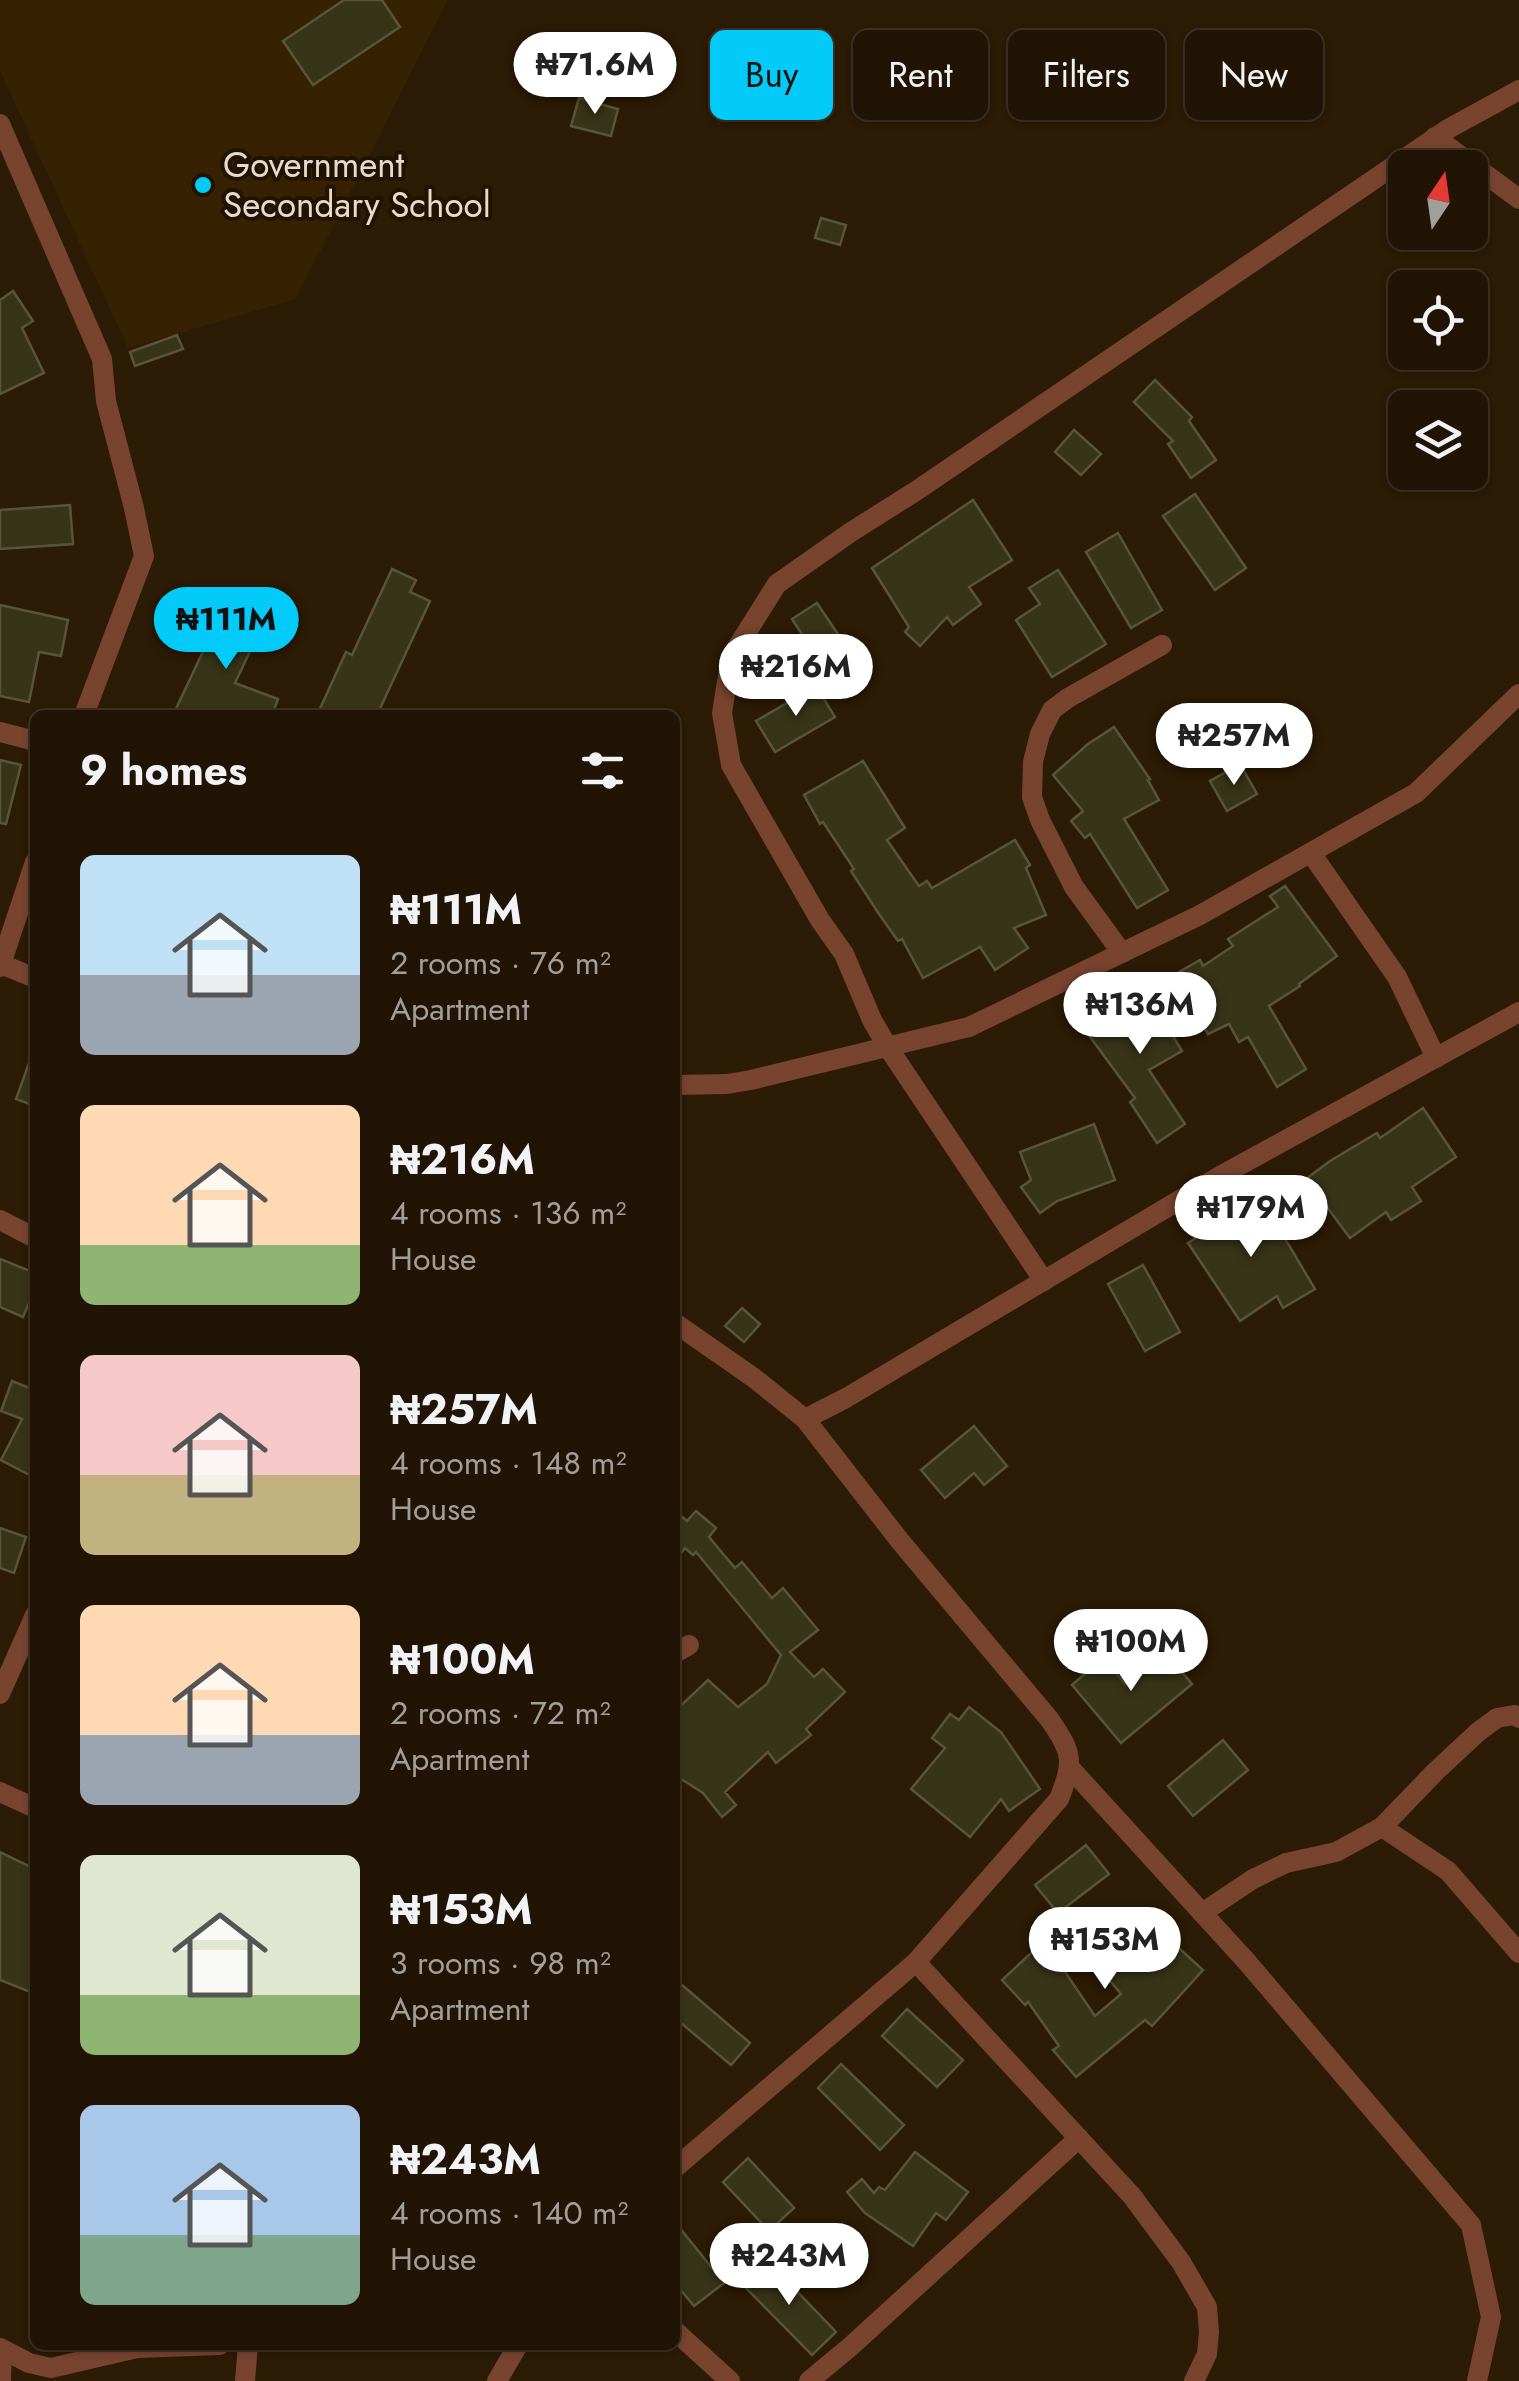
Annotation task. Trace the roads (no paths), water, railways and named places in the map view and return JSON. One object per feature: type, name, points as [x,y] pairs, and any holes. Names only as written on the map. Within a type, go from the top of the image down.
[{"type":"street","points":[[1044,1281],[887,1046],[844,954],[820,920],[731,764],[722,712],[730,657],[778,584],[1436,137],[1519,90]]},
{"type":"street","points":[[0,124],[102,359],[106,402],[144,556],[86,710]]},
{"type":"street","points":[[1436,137],[1519,199]]},
{"type":"street","points":[[1122,953],[1074,887],[1040,820],[1032,798],[1033,762],[1040,734],[1052,710],[1162,645]]},
{"type":"street","points":[[680,1085],[739,1082],[969,1027],[1200,915],[1416,793],[1519,694]]},
{"type":"street","points":[[0,732],[30,740]]},
{"type":"street","points":[[1311,852],[1398,977],[1436,1058]]},
{"type":"street","points":[[30,877],[0,965],[30,976]]},
{"type":"street","points":[[805,1419],[1220,1176],[1519,1012]]},
{"type":"street","points":[[0,1220],[30,1235]]},
{"type":"street","points":[[680,1326],[805,1419],[900,1542],[1050,1720],[1066,1744],[1071,1769],[1247,1962],[1470,2225],[1492,2317],[1477,2381]]},
{"type":"street","points":[[0,1694],[30,1626]]},
{"type":"street","points":[[1202,1913],[1286,1863],[1336,1852],[1382,1828],[1478,1732],[1497,1718],[1519,1718]]},
{"type":"street","points":[[680,2164],[916,1962],[1059,1799],[1071,1769]]},
{"type":"street","points":[[0,1792],[30,1806]]},
{"type":"street","points":[[1382,1828],[1448,1871],[1519,1953]]},
{"type":"street","points":[[916,1962],[1132,2196],[1182,2262],[1207,2307],[1210,2332],[1207,2354],[1194,2381]]},
{"type":"street","points":[[809,2381],[1079,2138]]},
{"type":"street","points":[[680,2336],[730,2381]]},
{"type":"street","points":[[1,2381],[1,2349],[29,2363],[51,2368],[128,2350]]},
{"type":"street","points":[[245,2381],[248,2350]]},
{"type":"street","points":[[497,2381],[515,2350]]},
{"type":"place","name":"Government Secondary School","points":[[203,185]]}]
